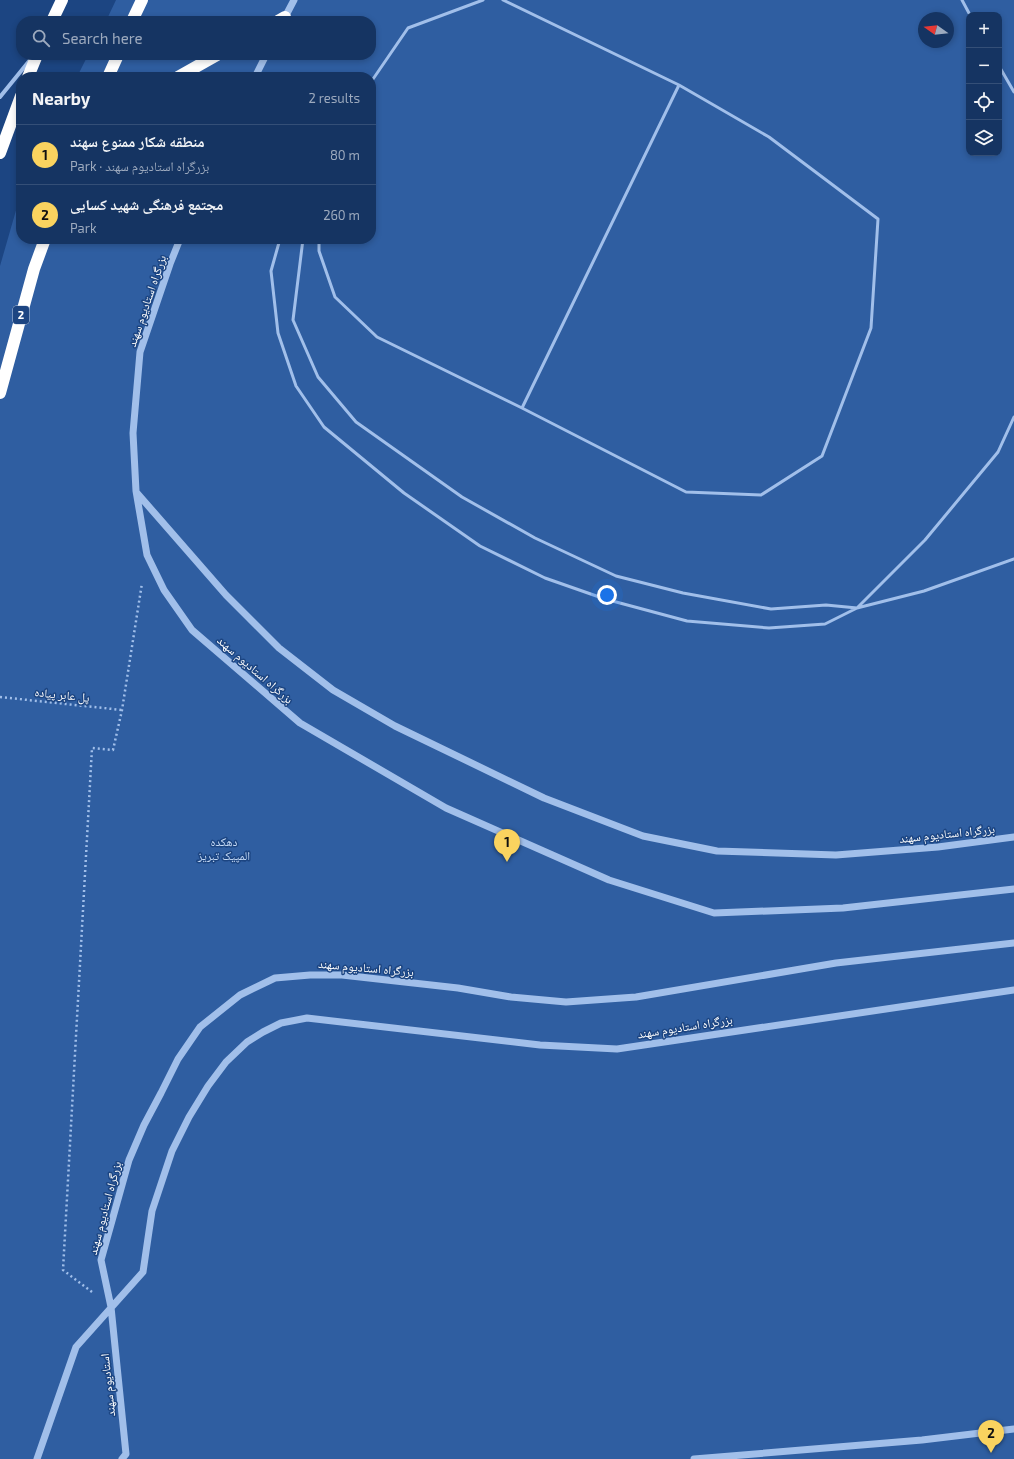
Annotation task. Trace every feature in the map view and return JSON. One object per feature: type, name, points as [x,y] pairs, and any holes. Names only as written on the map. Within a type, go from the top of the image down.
[{"type":"highway","points":[[54,16],[62,0]]},
{"type":"highway","points":[[134,16],[142,0]]},
{"type":"highway","points":[[30,72],[33,60]]},
{"type":"highway","points":[[110,72],[116,60]]},
{"type":"highway","points":[[187,72],[208,60]]},
{"type":"highway","points":[[0,153],[16,110]]},
{"type":"highway","name":"2","points":[[0,393],[34,269],[43,244]]},
{"type":"street","points":[[284,16],[294,0]]},
{"type":"street","points":[[21,72],[31,60]]},
{"type":"street","points":[[258,72],[264,60]]},
{"type":"street","points":[[0,97],[16,78]]},
{"type":"street","name":"بزرگراه استادیوم سهند","points":[[178,244],[140,352],[133,433],[136,491],[147,554],[164,590],[192,630],[300,723],[446,808],[608,880],[714,913],[843,908],[1014,888]]},
{"type":"street","name":"بزرگراه استادیوم سهند","points":[[136,491],[226,595],[279,648],[333,690],[395,726],[544,798],[643,836],[717,851],[836,855],[938,847],[1014,837]]},
{"type":"street","name":"بزرگراه استادیوم سهند","points":[[111,1306],[101,1260],[129,1160],[144,1125],[178,1059],[200,1027],[240,995],[275,978],[310,975],[342,975],[458,988],[511,997],[566,1002],[636,997],[836,963],[1014,943]]},
{"type":"street","name":"بزرگراه استادیوم سهند","points":[[111,1306],[143,1272],[152,1211],[172,1151],[189,1117],[208,1086],[226,1062],[247,1042],[280,1023],[307,1018],[540,1045],[617,1049],[1014,990]]},
{"type":"street","points":[[37,1459],[76,1347],[111,1306]]},
{"type":"street","name":"استادیوم سهند","points":[[111,1306],[126,1454],[122,1459]]},
{"type":"street","points":[[694,1459],[922,1440],[1014,1429]]},
{"type":"lane","points":[[376,75],[408,28],[483,0]]},
{"type":"lane","points":[[319,244],[319,251],[336,297],[377,337],[522,408],[686,492],[761,495],[822,456],[872,328],[878,219],[769,137],[680,85],[504,0]]},
{"type":"lane","points":[[962,0],[968,12]]},
{"type":"lane","points":[[1002,71],[1014,92]]},
{"type":"lane","points":[[522,408],[680,85]]},
{"type":"lane","points":[[279,244],[271,272],[278,333],[296,386],[324,426],[404,493],[480,546],[545,578],[605,599],[687,621],[769,628],[825,624],[857,608],[924,591],[1014,559]]},
{"type":"lane","points":[[302,244],[293,320],[318,377],[356,422],[462,497],[535,538],[616,576],[683,593],[772,609],[826,605],[857,608]]},
{"type":"lane","points":[[857,608],[925,540],[998,452],[1014,417]]},
{"type":"path","points":[[111,1306],[63,1270],[92,748],[113,750],[122,710],[147,554]]},
{"type":"path","name":"پل عابر پیاده","points":[[0,697],[122,710]]},
{"type":"green space","name":"دهکده المپیک تبریز","points":[[116,0],[1014,0],[1014,1459],[0,1459],[0,266],[16,210],[16,244],[376,244],[376,72],[80,72],[86,60],[376,60],[376,16],[108,16]]},
{"type":"place","name":"منطقه شکار ممنوع سهند","points":[[507,862]]},
{"type":"place","name":"مجتمع فرهنگی شهید کسایی","points":[[991,1453]]}]
